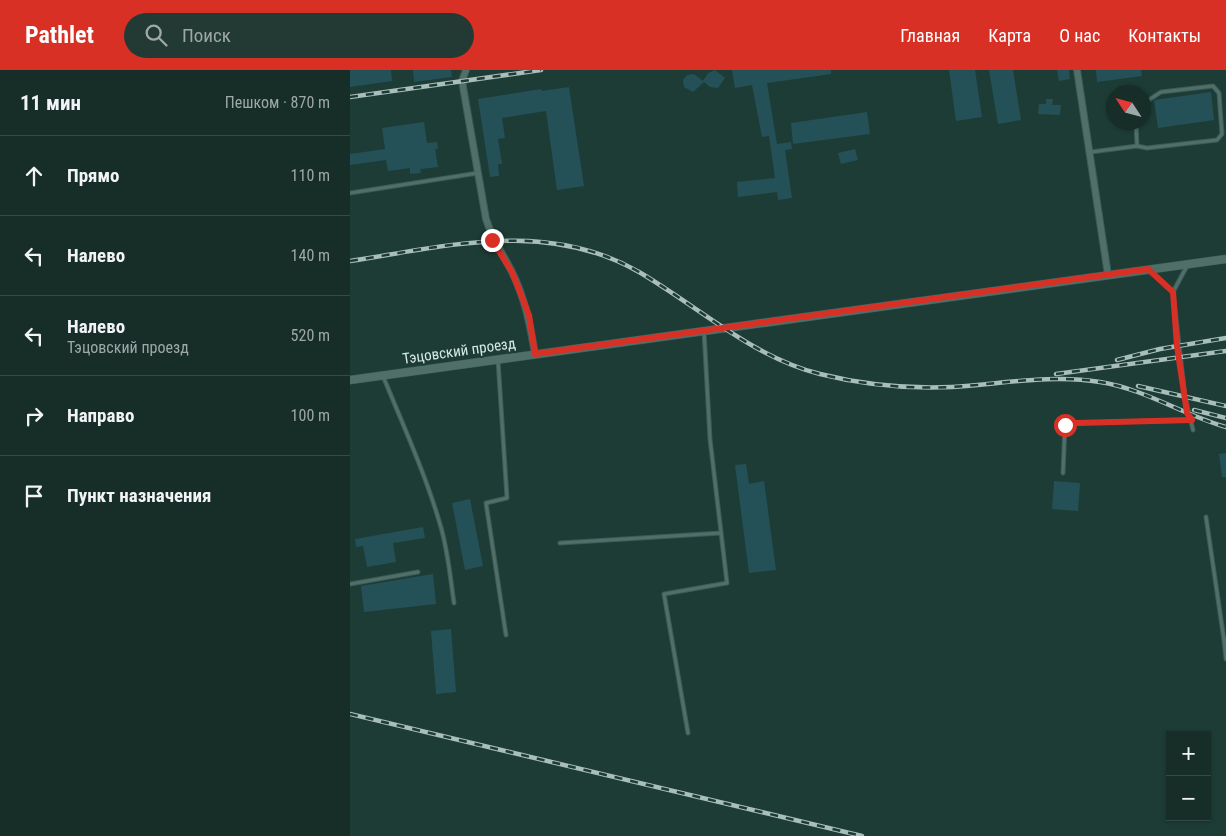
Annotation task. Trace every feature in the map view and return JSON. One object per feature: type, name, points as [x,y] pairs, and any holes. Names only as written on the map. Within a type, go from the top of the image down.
[{"type":"street","points":[[466,70],[462,81],[486,219],[492,240],[512,272],[529,315],[535,354]]},
{"type":"street","points":[[1077,70],[1091,152],[1108,275]]},
{"type":"street","name":"Тэцовский проезд","points":[[350,380],[1226,259]]},
{"type":"lane","points":[[1091,152],[1137,146],[1147,148],[1217,140],[1222,134],[1219,93],[1213,86],[1161,92],[1151,98]]},
{"type":"lane","points":[[1136,130],[1137,146]]},
{"type":"lane","points":[[350,193],[479,172]]},
{"type":"lane","points":[[1189,264],[1173,292],[1177,346],[1187,413],[1192,420],[1193,430]]},
{"type":"lane","points":[[1148,269],[1173,292]]},
{"type":"lane","points":[[688,733],[664,594],[727,584],[710,439],[704,330]]},
{"type":"lane","points":[[498,359],[507,498],[486,503],[506,635]]},
{"type":"lane","points":[[382,375],[424,474],[448,558],[454,603]]},
{"type":"lane","points":[[1063,473],[1065,425],[1076,423],[1192,420]]},
{"type":"lane","points":[[1206,517],[1225,640],[1226,659]]},
{"type":"lane","points":[[560,543],[721,533]]},
{"type":"lane","points":[[350,584],[418,572]]},
{"type":"building","points":[[350,70],[391,70],[392,81],[350,87]]},
{"type":"building","points":[[413,70],[451,70],[452,77],[414,82]]},
{"type":"building","points":[[715,70],[725,78],[718,88],[710,87],[704,82],[693,92],[684,87],[683,80],[687,75],[694,74],[703,81],[708,73]]},
{"type":"building","points":[[732,70],[831,70],[831,74],[767,83],[777,144],[791,142],[792,149],[785,150],[792,198],[778,200],[777,192],[738,197],[737,182],[775,178],[769,136],[762,137],[752,85],[735,88]]},
{"type":"building","points":[[949,70],[975,70],[982,117],[956,121]]},
{"type":"building","points":[[989,70],[1013,70],[1021,120],[998,124]]},
{"type":"building","points":[[1057,70],[1069,70],[1070,79],[1059,81]]},
{"type":"building","points":[[1096,70],[1141,70],[1142,76],[1097,82]]},
{"type":"building","points":[[569,87],[584,186],[557,190],[546,111],[502,118],[505,138],[498,139],[502,164],[498,164],[499,176],[490,177],[478,99],[541,89],[542,91]]},
{"type":"building","points":[[1211,92],[1214,120],[1158,128],[1154,100]]},
{"type":"building","points":[[1046,99],[1053,99],[1052,105],[1061,105],[1060,115],[1038,114],[1039,104],[1046,104]]},
{"type":"building","points":[[867,112],[870,134],[793,144],[791,123]]},
{"type":"building","points":[[424,122],[427,143],[437,142],[438,149],[435,149],[438,167],[420,169],[421,173],[410,174],[410,168],[388,171],[386,160],[350,165],[350,154],[385,149],[382,128]]},
{"type":"building","points":[[855,149],[858,160],[841,164],[838,153]]},
{"type":"building","points":[[1226,453],[1226,477],[1222,477],[1219,454]]},
{"type":"building","points":[[746,464],[749,484],[764,481],[776,570],[749,573],[735,465]]},
{"type":"building","points":[[1054,481],[1080,483],[1078,511],[1052,509]]},
{"type":"building","points":[[470,499],[483,566],[465,570],[452,503]]},
{"type":"building","points":[[423,527],[425,538],[393,543],[396,562],[367,567],[363,546],[356,547],[355,539]]},
{"type":"building","points":[[433,574],[436,604],[364,612],[361,586]]},
{"type":"building","points":[[451,629],[456,692],[436,694],[431,631]]},
{"type":"railway","points":[[350,97],[541,70]]},
{"type":"railway","points":[[350,261],[460,244],[497,241],[533,241],[569,246],[604,256],[639,272],[726,330],[771,356],[820,374],[869,383],[919,387],[952,387],[1045,379],[1100,382],[1133,390],[1194,416],[1226,427]]},
{"type":"railway","points":[[1117,360],[1160,349],[1226,338]]},
{"type":"railway","points":[[1056,374],[1226,351]]},
{"type":"railway","points":[[1138,386],[1226,406]]},
{"type":"railway","points":[[1194,410],[1226,418]]},
{"type":"railway","points":[[350,714],[862,836]]},
{"type":"route","points":[[492,240],[512,272],[529,315],[535,354],[1148,269],[1173,292],[1177,346],[1187,413],[1192,420],[1076,423],[1065,425]]}]
